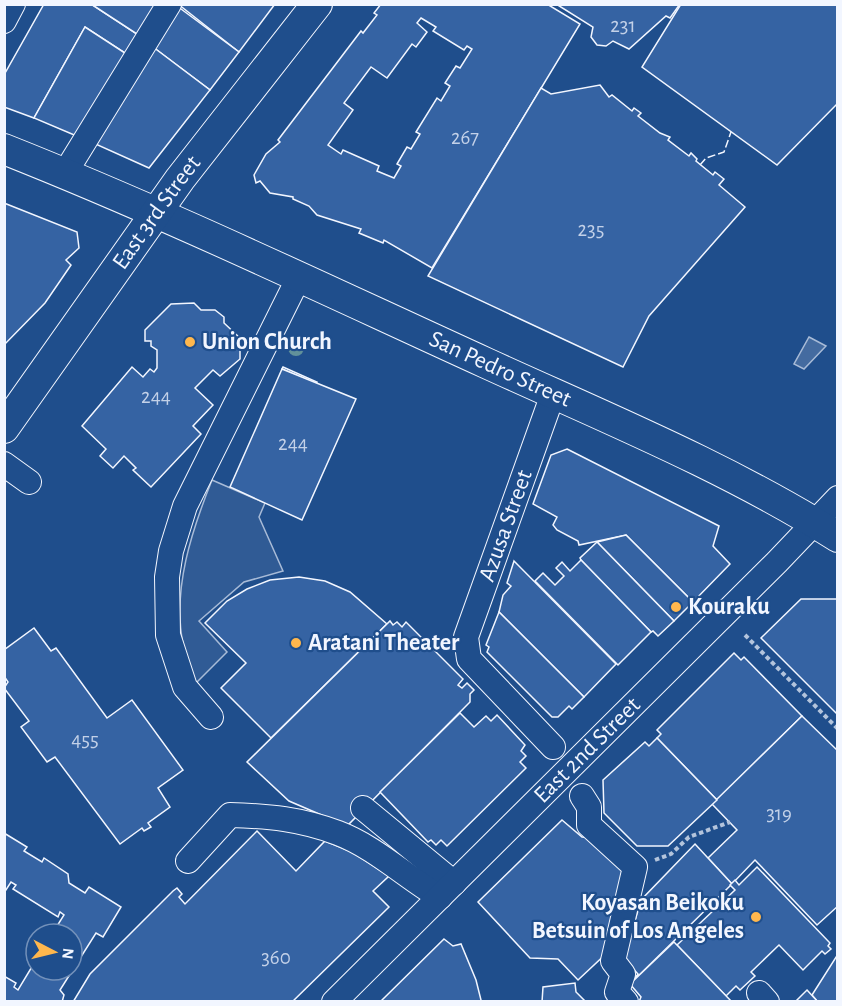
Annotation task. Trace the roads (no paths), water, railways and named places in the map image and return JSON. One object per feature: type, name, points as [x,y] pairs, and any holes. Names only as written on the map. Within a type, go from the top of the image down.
[{"type":"main road","name":"East 3rd Street","points":[[4,428],[180,179],[317,4]]},
{"type":"main road","name":"San Pedro Street","points":[[4,149],[157,213],[553,394],[787,504],[826,529]]},
{"type":"street","points":[[4,21],[13,4]]},
{"type":"street","points":[[65,173],[169,4]]},
{"type":"street","points":[[211,717],[185,687],[168,635],[167,588],[171,551],[185,506],[299,277]]},
{"type":"street","name":"Azusa Street","points":[[553,394],[466,637],[469,658],[553,747]]},
{"type":"street","points":[[4,464],[29,482]]},
{"type":"street","name":"East 2nd Street","points":[[334,1002],[447,890],[826,529],[837,498]]},
{"type":"street","points":[[582,796],[589,807],[589,825],[634,867],[614,961],[623,974],[617,992],[626,1002]]},
{"type":"street","points":[[363,808],[447,890]]},
{"type":"street","points":[[188,861],[230,815],[280,817],[340,834],[399,869],[416,883],[447,890]]},
{"type":"place","name":"Union Church","points":[[190,342]]},
{"type":"place","name":"Kouraku","points":[[676,607]]},
{"type":"place","name":"Aratani Theater","points":[[296,643]]},
{"type":"place","name":"Koyasan Beikoku Betsuin of Los Angeles","points":[[756,917]]}]
